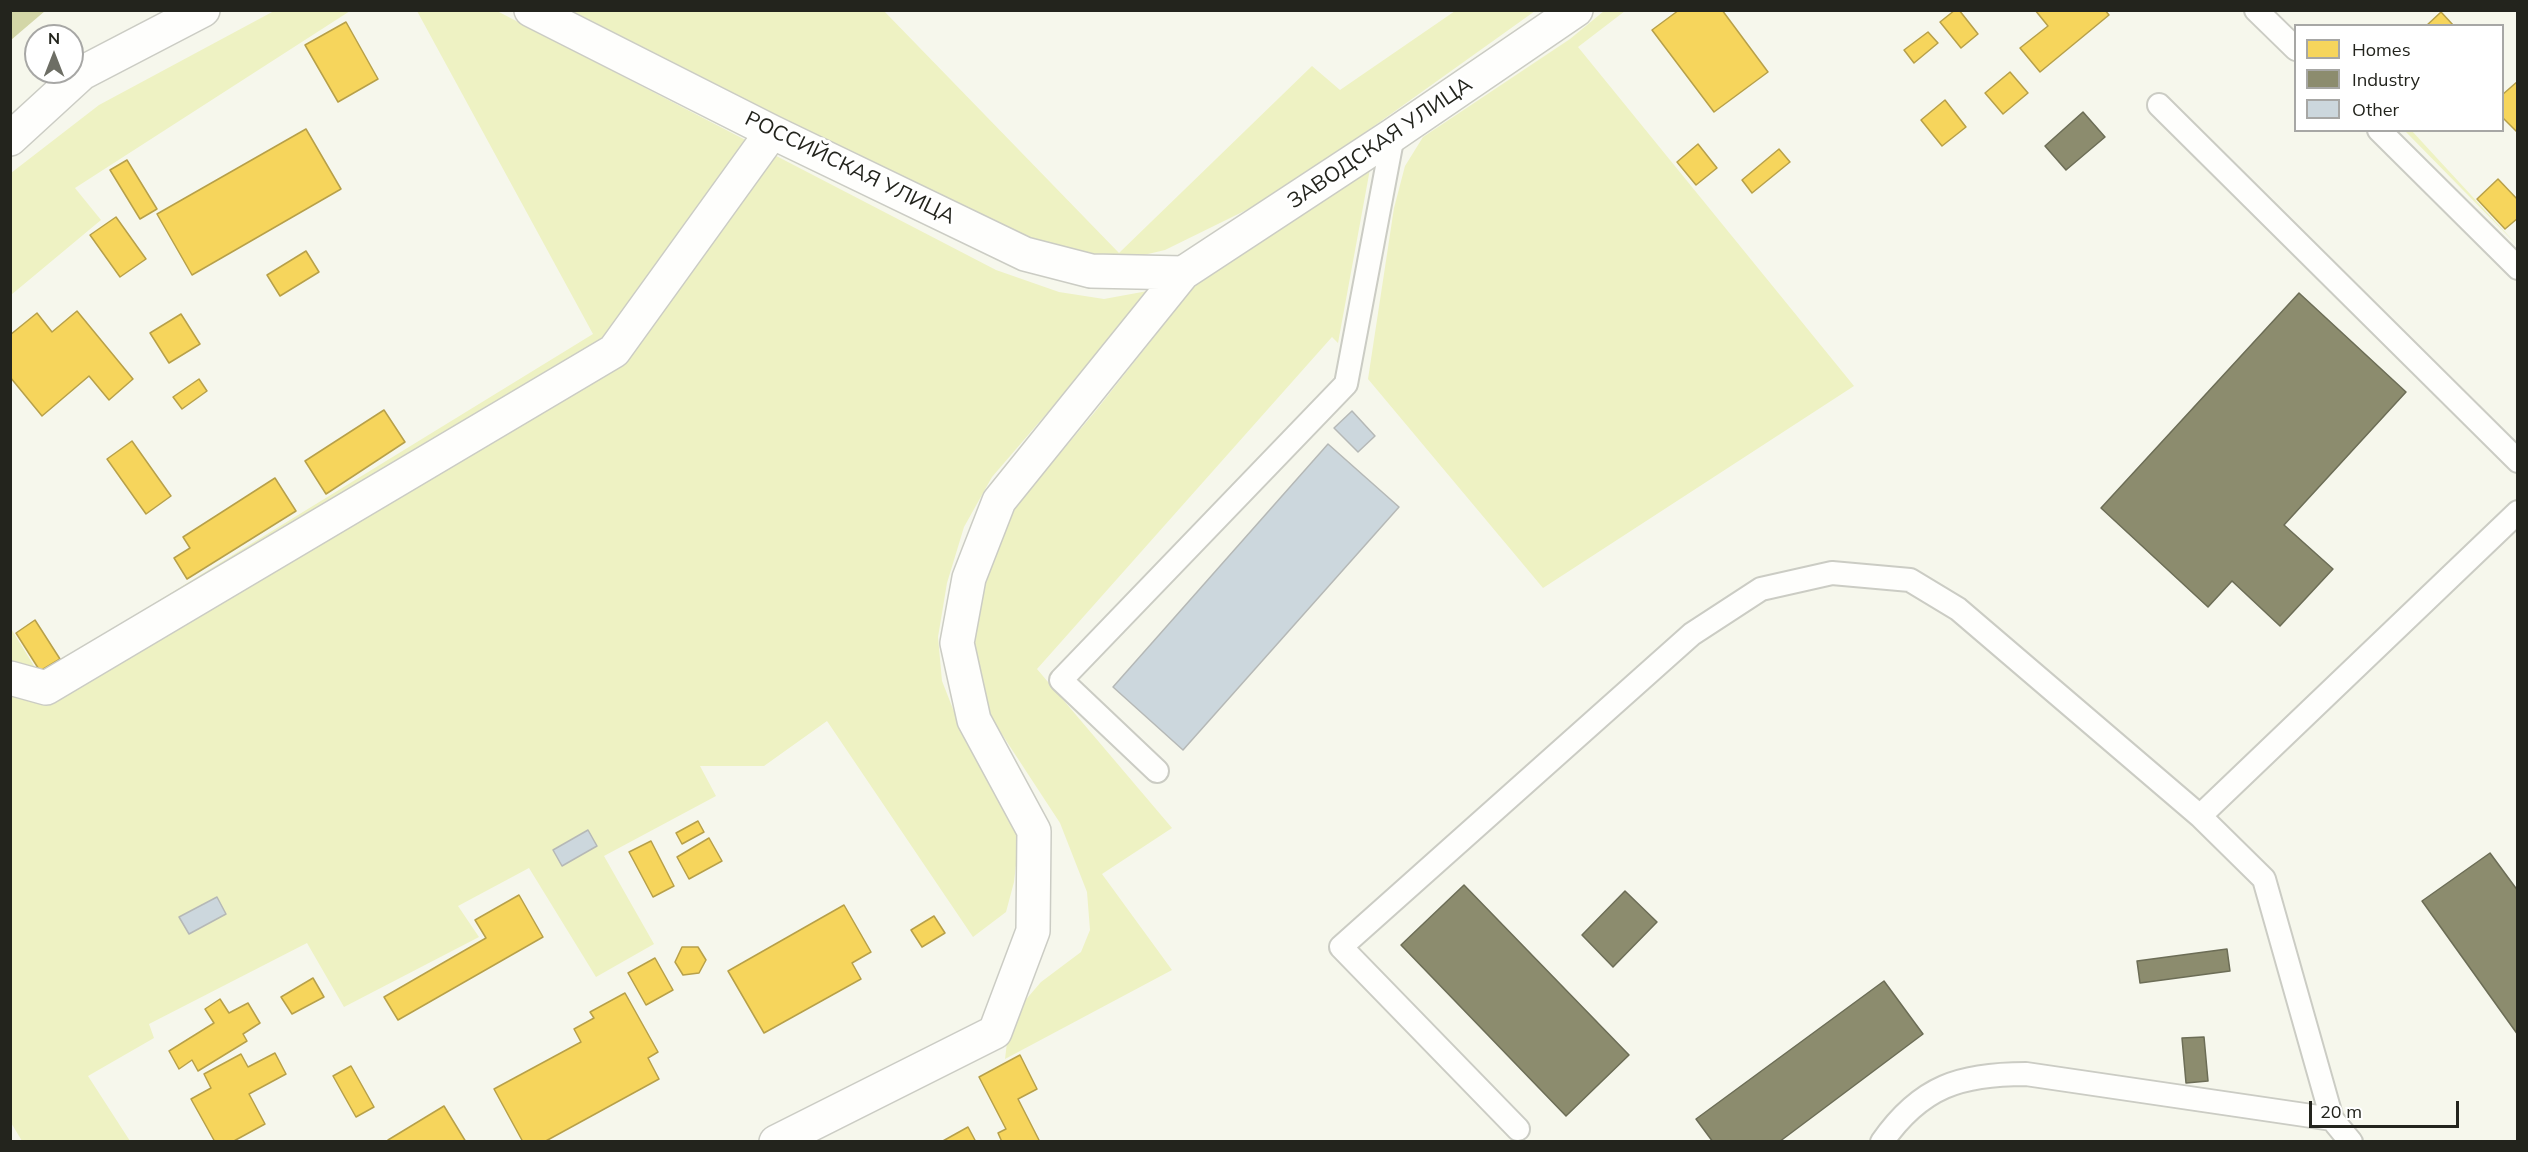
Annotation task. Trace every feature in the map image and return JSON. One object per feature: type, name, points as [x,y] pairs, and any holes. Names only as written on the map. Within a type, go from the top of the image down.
[{"type":"street","points":[[10,139],[25,115],[82,73],[203,10]]},
{"type":"street","name":"РОССИЙСКАЯ УЛИЦА","points":[[531,10],[772,132],[1025,254],[1091,271],[1184,273]]},
{"type":"street","name":"ЗАВОДСКАЯ УЛИЦА","points":[[776,1142],[995,1032],[1033,931],[1034,831],[974,720],[957,643],[969,578],[999,501],[1184,273],[1393,135],[1576,10]]},
{"type":"street","points":[[10,678],[46,688],[614,351],[772,132]]},
{"type":"lane","points":[[2256,10],[2294,48]]},
{"type":"lane","points":[[2159,105],[2517,461]]},
{"type":"lane","points":[[2381,132],[2517,268]]},
{"type":"lane","points":[[1157,771],[1061,680],[1346,384],[1393,135]]},
{"type":"lane","points":[[2200,816],[2517,512]]},
{"type":"lane","points":[[1518,1130],[1341,948],[1692,634],[1761,589],[1832,573],[1910,580],[1958,609],[2200,816],[2264,879],[2332,1119],[2350,1142]]},
{"type":"lane","points":[[1882,1142],[1918,1102],[1948,1084],[1986,1074],[2026,1074],[2332,1119]]},
{"type":"green space","points":[[11,10],[45,10],[30,24],[24,24],[24,29],[11,40]]},
{"type":"green space","points":[[274,11],[350,11],[75,188],[101,220],[11,295],[11,173],[99,105]]},
{"type":"green space","points":[[417,11],[497,11],[996,270],[1059,292],[1104,299],[1153,290],[992,477],[964,527],[947,583],[938,637],[942,681],[966,742],[1020,831],[1014,882],[1006,912],[973,937],[827,721],[764,766],[700,766],[716,796],[604,856],[654,944],[596,977],[529,868],[458,906],[479,937],[344,1007],[307,943],[149,1024],[154,1038],[88,1076],[130,1141],[22,1141],[10,1121],[10,627],[39,674],[593,334]]},
{"type":"green space","points":[[561,11],[884,11],[1119,253],[1312,66],[1340,90],[1455,11],[1535,11],[1279,194],[1165,250],[1131,258],[1094,259],[1011,236]]},
{"type":"green space","points":[[1604,11],[1625,11],[1578,47],[1854,386],[1543,588],[1368,379],[1394,208],[1405,166],[1423,137],[1570,39]]},
{"type":"green space","points":[[2406,132],[2413,132],[2517,245]]},
{"type":"green space","points":[[1370,169],[1338,343],[1332,337],[1037,669],[1172,828],[1102,874],[1172,970],[1005,1059],[1010,1018],[1041,982],[1081,952],[1090,930],[1087,892],[1060,823],[988,713],[976,679],[973,629],[982,586],[1014,508],[1094,413],[1206,271]]},
{"type":"building: Homes","points":[[1679,10],[1722,10],[1768,72],[1714,112],[1652,30]]},
{"type":"building: Homes","points":[[1955,10],[1959,10],[1978,34],[1961,48],[1940,22]]},
{"type":"building: Homes","points":[[2035,10],[2105,10],[2109,15],[2040,72],[2020,48],[2048,26]]},
{"type":"building: Homes","points":[[2441,12],[2452,24],[2428,24]]},
{"type":"building: Homes","points":[[346,22],[378,79],[338,102],[305,45]]},
{"type":"building: Homes","points":[[1928,32],[1938,43],[1914,63],[1904,50]]},
{"type":"building: Homes","points":[[2010,72],[2028,93],[2003,114],[1985,93]]},
{"type":"building: Homes","points":[[2518,81],[2518,133],[2504,119],[2504,93]]},
{"type":"building: Homes","points":[[1945,100],[1966,127],[1942,146],[1921,120]]},
{"type":"building: Homes","points":[[306,129],[341,189],[192,275],[157,214]]},
{"type":"building: Homes","points":[[1698,144],[1717,168],[1696,185],[1677,162]]},
{"type":"building: Homes","points":[[1779,149],[1790,162],[1752,193],[1742,180]]},
{"type":"building: Homes","points":[[127,160],[157,209],[140,219],[110,170]]},
{"type":"building: Homes","points":[[2498,179],[2518,200],[2518,218],[2505,229],[2477,199]]},
{"type":"building: Homes","points":[[116,217],[146,259],[120,277],[90,235]]},
{"type":"building: Homes","points":[[306,251],[319,272],[280,296],[267,275]]},
{"type":"building: Homes","points":[[77,311],[133,379],[109,400],[89,376],[42,416],[10,377],[10,335],[37,313],[52,332]]},
{"type":"building: Homes","points":[[181,314],[200,344],[169,363],[150,333]]},
{"type":"building: Homes","points":[[199,379],[207,391],[182,409],[173,397]]},
{"type":"building: Homes","points":[[384,410],[405,442],[326,494],[305,461]]},
{"type":"building: Homes","points":[[132,441],[171,496],[146,514],[107,459]]},
{"type":"building: Homes","points":[[275,478],[296,511],[187,579],[174,558],[190,548],[183,537]]},
{"type":"building: Homes","points":[[35,620],[60,659],[40,671],[16,633]]},
{"type":"building: Homes","points":[[698,821],[704,832],[682,844],[676,833]]},
{"type":"building: Homes","points":[[709,838],[722,861],[689,879],[677,857]]},
{"type":"building: Homes","points":[[651,841],[674,886],[653,897],[629,852]]},
{"type":"building: Homes","points":[[519,895],[543,937],[398,1020],[384,997],[486,938],[475,920]]},
{"type":"building: Homes","points":[[844,905],[871,952],[852,963],[861,979],[764,1033],[728,971]]},
{"type":"building: Homes","points":[[934,916],[945,933],[922,947],[911,930]]},
{"type":"building: Homes","points":[[682,947],[698,947],[706,960],[699,973],[683,975],[675,962]]},
{"type":"building: Homes","points":[[655,958],[673,990],[646,1005],[628,973]]},
{"type":"building: Homes","points":[[313,978],[324,997],[292,1014],[281,997]]},
{"type":"building: Homes","points":[[625,993],[658,1052],[648,1058],[659,1079],[544,1142],[523,1142],[494,1089],[581,1042],[574,1029],[594,1018],[590,1012]]},
{"type":"building: Homes","points":[[220,999],[229,1013],[248,1003],[260,1023],[243,1034],[247,1041],[198,1071],[192,1060],[179,1069],[169,1051],[214,1023],[205,1009]]},
{"type":"building: Homes","points":[[275,1053],[286,1074],[249,1094],[265,1124],[232,1142],[215,1142],[191,1099],[211,1088],[204,1074],[241,1054],[248,1067]]},
{"type":"building: Homes","points":[[1020,1055],[1037,1089],[1018,1099],[1040,1142],[1002,1142],[998,1133],[1006,1129],[979,1077]]},
{"type":"building: Homes","points":[[351,1066],[374,1107],[356,1117],[333,1076]]},
{"type":"building: Homes","points":[[444,1106],[466,1142],[389,1142],[388,1140]]},
{"type":"building: Homes","points":[[968,1127],[976,1142],[941,1142]]},
{"type":"building: Industry","points":[[2083,112],[2105,137],[2066,170],[2045,146]]},
{"type":"building: Industry","points":[[2299,293],[2406,392],[2284,525],[2333,569],[2280,626],[2232,581],[2208,607],[2101,508]]},
{"type":"building: Industry","points":[[2490,853],[2518,891],[2518,1035],[2422,901]]},
{"type":"building: Industry","points":[[1464,885],[1629,1055],[1566,1116],[1401,945]]},
{"type":"building: Industry","points":[[1625,891],[1657,922],[1613,967],[1582,935]]},
{"type":"building: Industry","points":[[2227,949],[2230,971],[2140,983],[2137,961]]},
{"type":"building: Industry","points":[[1884,981],[1923,1034],[1779,1142],[1713,1142],[1696,1119]]},
{"type":"building: Industry","points":[[2204,1037],[2208,1081],[2186,1083],[2182,1038]]},
{"type":"building: Other","points":[[1352,411],[1375,436],[1358,452],[1334,428]]},
{"type":"building: Other","points":[[1328,444],[1399,507],[1183,750],[1113,687]]},
{"type":"building: Other","points":[[588,830],[597,846],[562,866],[553,850]]},
{"type":"building: Other","points":[[217,897],[226,914],[189,934],[179,917]]}]
